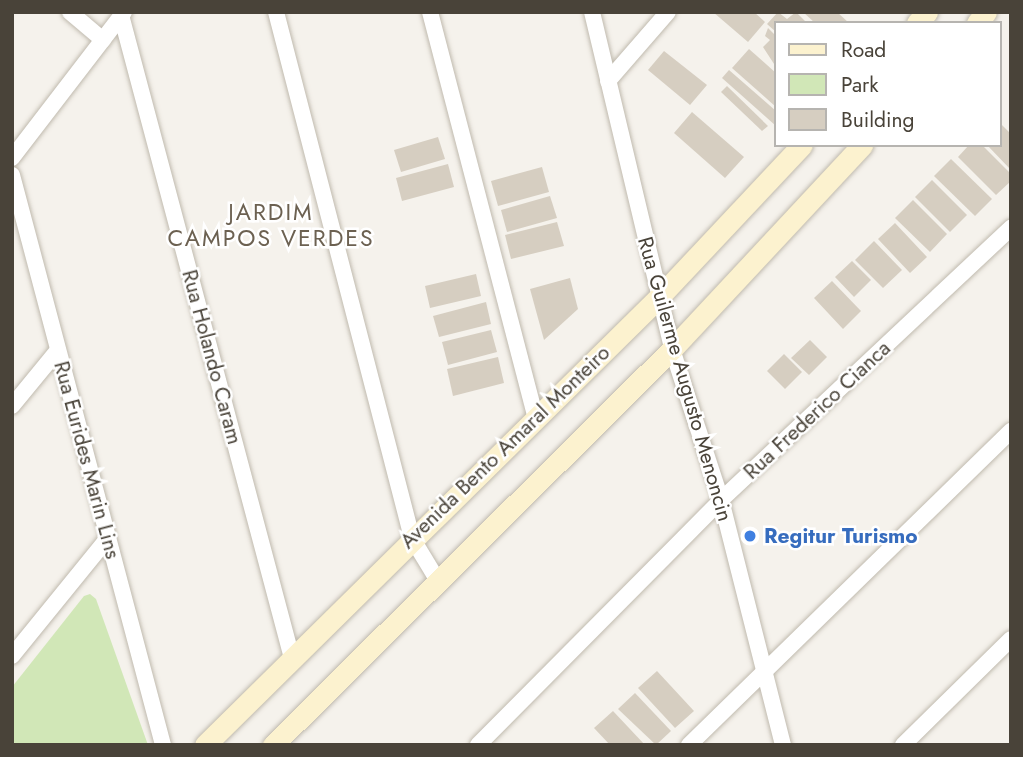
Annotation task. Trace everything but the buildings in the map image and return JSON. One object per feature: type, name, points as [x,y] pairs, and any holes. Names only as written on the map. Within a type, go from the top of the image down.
[{"type":"street","points":[[70,12],[103,40]]},
{"type":"street","points":[[276,12],[412,538],[438,581]]},
{"type":"street","points":[[430,12],[535,416]]},
{"type":"street","name":"Rua Guilerme Augusto Menoncin","points":[[592,12],[672,349],[721,500],[783,745]]},
{"type":"street","points":[[608,81],[668,12]]},
{"type":"street","points":[[12,158],[123,14]]},
{"type":"street","name":"Rua Holando Caram","points":[[123,14],[292,658]]},
{"type":"street","name":"Avenida Bento Amaral Monteiro","points":[[205,745],[535,416],[660,296],[800,147]]},
{"type":"street","points":[[272,745],[672,349],[860,147]]},
{"type":"street","name":"Rua Eurides Marin Lins","points":[[12,175],[163,745]]},
{"type":"street","name":"Rua Frederico Cianca","points":[[478,745],[721,500],[1011,228]]},
{"type":"street","points":[[12,406],[58,349]]},
{"type":"street","points":[[689,745],[762,669],[1011,431]]},
{"type":"street","points":[[12,656],[108,538]]},
{"type":"street","points":[[903,745],[1011,639]]},
{"type":"green space","points":[[90,594],[96,599],[148,745],[12,745],[12,687],[84,596]]},
{"type":"place","name":"Regitur Turismo","points":[[750,536]]},
{"type":"district","name":"JARDIM CAMPOS VERDES","points":[[271,225]]}]
